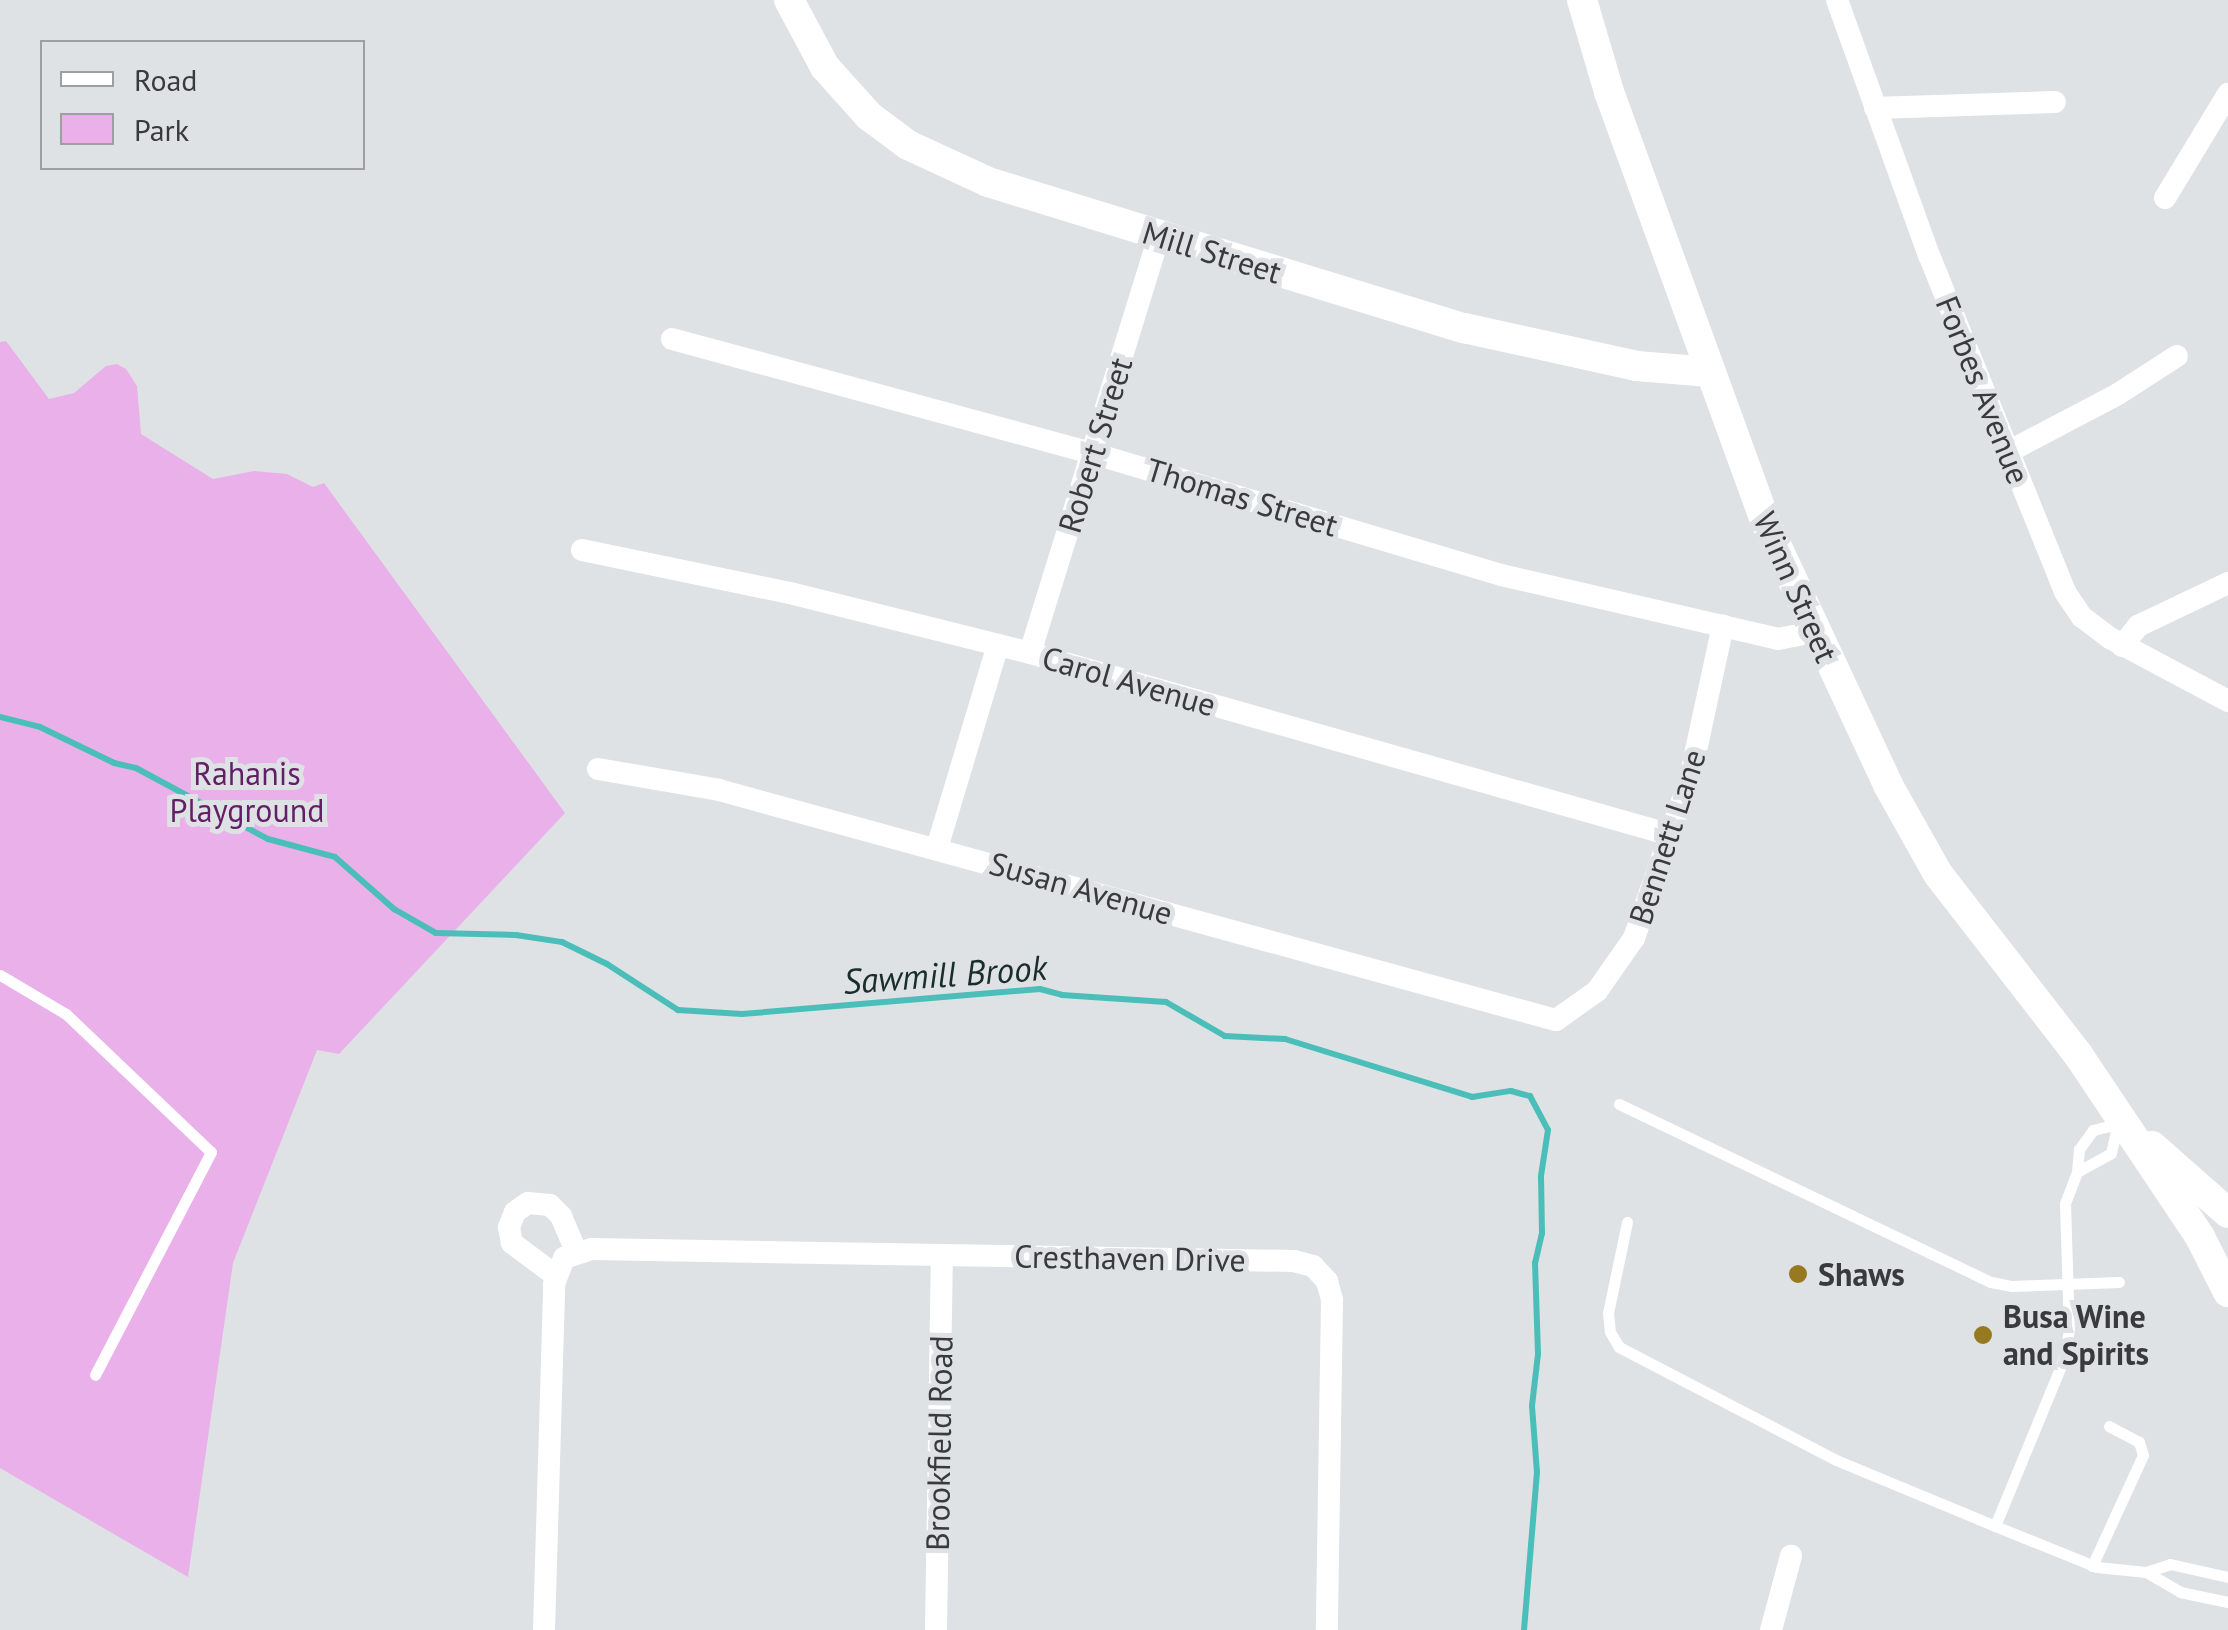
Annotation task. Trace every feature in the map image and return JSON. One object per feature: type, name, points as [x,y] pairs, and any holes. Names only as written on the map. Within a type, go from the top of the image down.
[{"type":"main road","name":"Mill Street","points":[[789,0],[837,84],[869,116],[908,145],[1045,203],[1464,328],[1637,366],[1710,372]]},
{"type":"main road","name":"Winn Street","points":[[1582,0],[1608,92],[1710,372],[1814,632],[1931,864],[2200,1237],[2227,1288]]},
{"type":"main road","name":"Winn Street","points":[[2119,1121],[2228,1214]]},
{"type":"street","name":"Forbes Avenue","points":[[1837,0],[1875,108],[2064,592],[2091,624],[2122,646],[2228,702]]},
{"type":"street","points":[[2165,198],[2228,94]]},
{"type":"street","points":[[1875,108],[2056,102]]},
{"type":"street","name":"Robert Street","points":[[1030,653],[1159,237]]},
{"type":"street","name":"Thomas Street","points":[[672,339],[1092,453],[1483,570],[1783,639],[1814,632]]},
{"type":"street","points":[[2008,452],[2118,394],[2177,356]]},
{"type":"street","name":"Carol Avenue","points":[[582,550],[790,592],[1030,653],[1671,835]]},
{"type":"street","points":[[2122,646],[2138,626],[2228,583]]},
{"type":"street","name":"Bennett Lane","points":[[1560,1019],[1597,991],[1627,950],[1671,835],[1695,756],[1723,626]]},
{"type":"street","points":[[937,848],[998,645]]},
{"type":"street","name":"Susan Avenue","points":[[598,770],[718,790],[1512,1011],[1560,1019]]},
{"type":"street","points":[[544,1630],[555,1275],[560,1263],[576,1250],[554,1208],[534,1202],[515,1212],[509,1228],[512,1243],[555,1275]]},
{"type":"street","name":"Cresthaven Drive","points":[[576,1250],[1294,1261],[1321,1272],[1332,1300],[1327,1630]]},
{"type":"street","name":"Brookfield Road","points":[[936,1630],[942,1256]]},
{"type":"street","points":[[1772,1630],[1791,1556]]},
{"type":"lane","points":[[0,975],[66,1014],[211,1150],[210,1161],[95,1375]]},
{"type":"lane","points":[[1619,1104],[1991,1282],[2012,1286],[2119,1282]]},
{"type":"lane","points":[[1996,1526],[2065,1356],[2065,1204],[2077,1172],[2079,1149],[2093,1130],[2119,1121]]},
{"type":"lane","points":[[2077,1172],[2112,1152],[2119,1121]]},
{"type":"lane","points":[[1627,1222],[1608,1314],[1610,1332],[1619,1347],[1836,1460],[2092,1566],[2146,1572],[2180,1592],[2228,1602]]},
{"type":"lane","points":[[2092,1566],[2144,1455],[2139,1442],[2108,1426]]},
{"type":"lane","points":[[2146,1572],[2170,1564],[2228,1577]]},
{"type":"green space","name":"Rahanis Playground","points":[[6,341],[49,399],[74,393],[106,366],[117,364],[126,369],[137,386],[141,434],[213,479],[254,471],[287,474],[313,487],[324,483],[565,813],[339,1054],[317,1050],[233,1263],[188,1577],[0,1468],[0,342]]},
{"type":"waterway","name":"Sawmill Brook","points":[[0,717],[40,727],[114,763],[136,768],[268,839],[335,857],[394,909],[436,933],[516,935],[562,942],[607,964],[678,1010],[742,1014],[1040,989],[1062,995],[1166,1002],[1225,1036],[1285,1039],[1472,1097],[1511,1091],[1530,1096],[1548,1130],[1541,1176],[1542,1233],[1535,1263],[1538,1354],[1532,1406],[1537,1472],[1524,1630]]},
{"type":"place","name":"Shaws","points":[[1798,1274]]},
{"type":"place","name":"Busa Wine and Spirits","points":[[1983,1335]]}]
